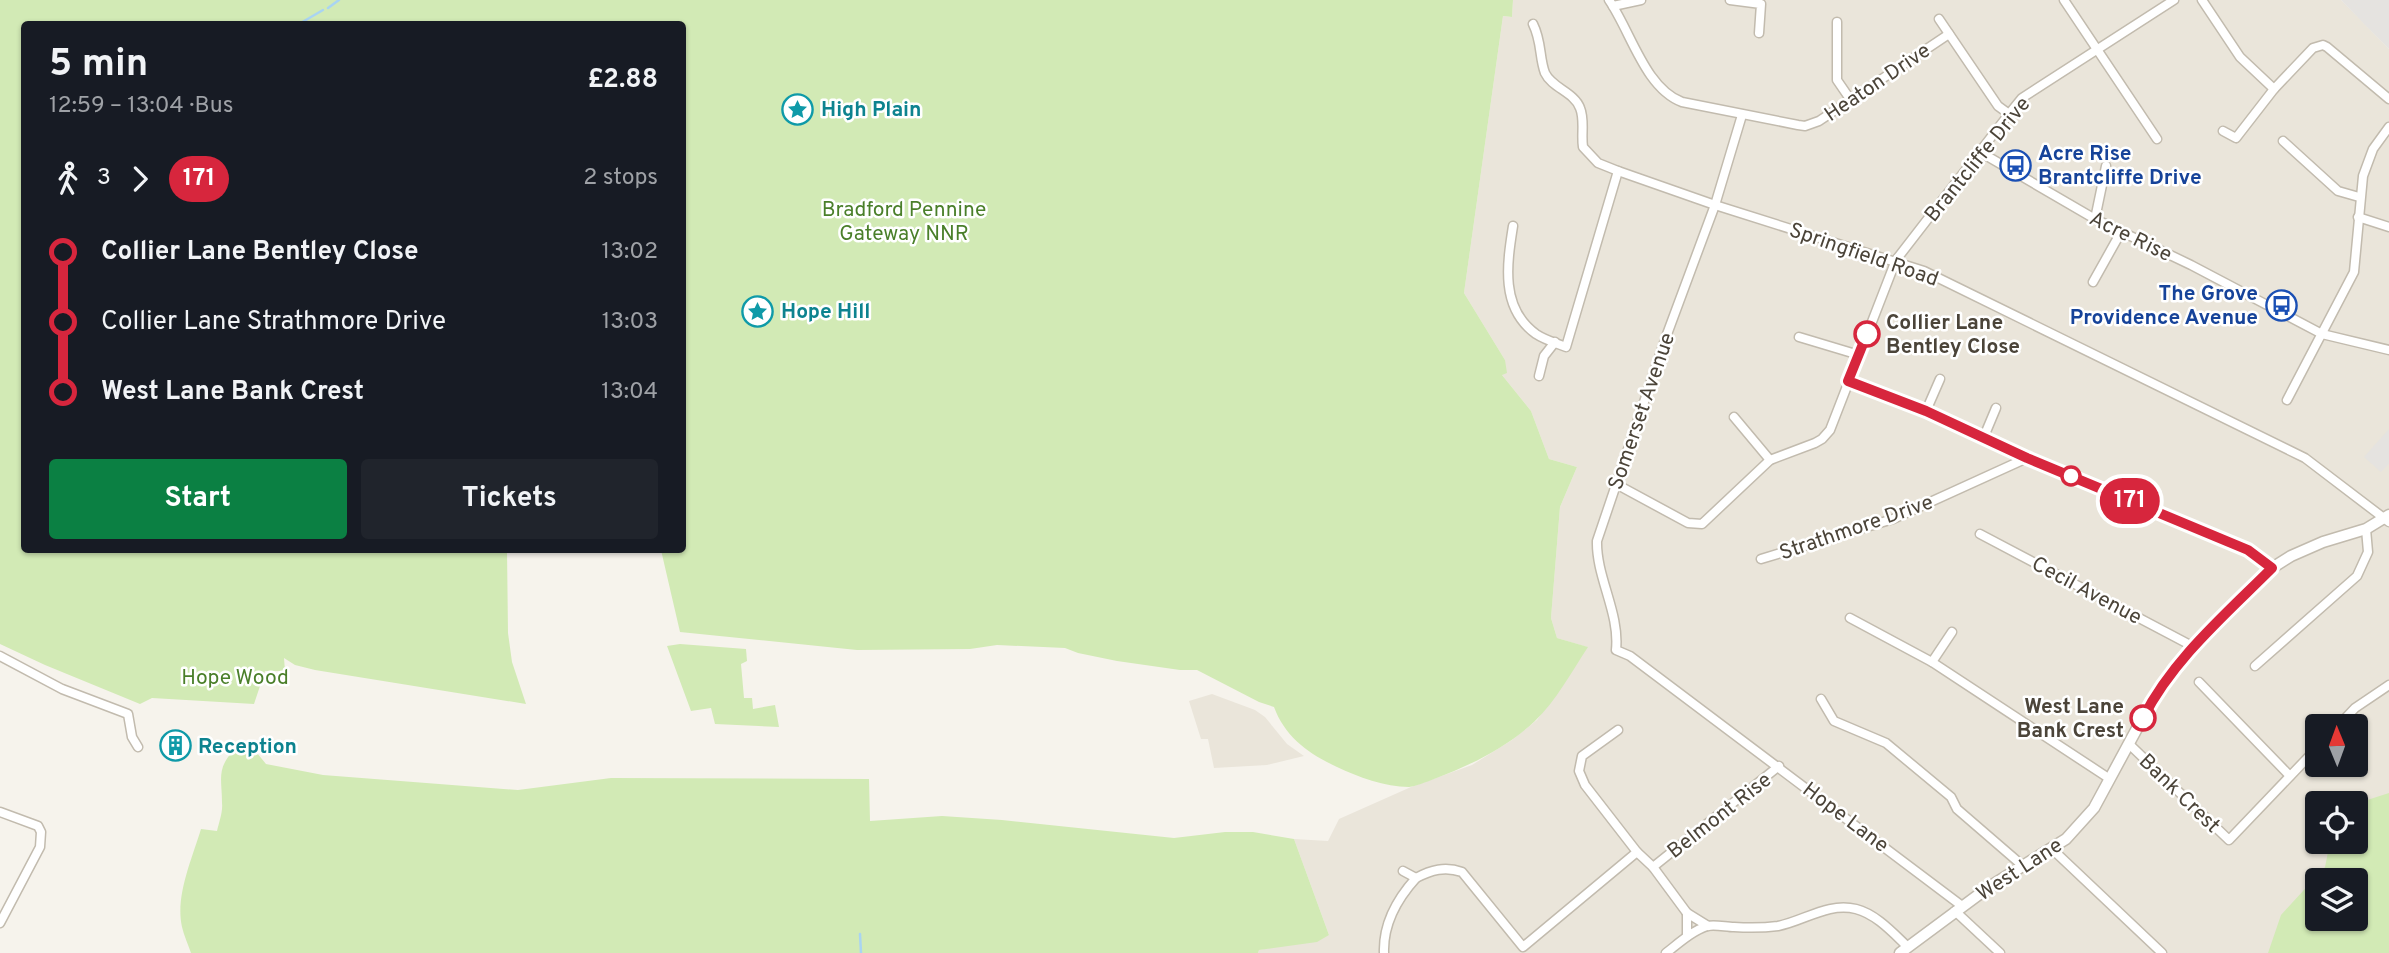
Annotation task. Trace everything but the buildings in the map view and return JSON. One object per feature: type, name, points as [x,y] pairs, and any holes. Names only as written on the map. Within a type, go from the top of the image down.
[{"type":"street","points":[[1611,3],[1641,0]]},
{"type":"street","points":[[1730,0],[1761,4],[1759,33]]},
{"type":"street","points":[[2064,0],[2157,139]]},
{"type":"street","name":"Brantcliffe Drive","points":[[1770,460],[1815,443],[1827,435],[1896,260],[2022,98],[2174,0]]},
{"type":"street","points":[[2202,0],[2240,57],[2274,89]]},
{"type":"street","name":"Heaton Drive","points":[[1611,3],[1653,78],[1667,95],[1682,102],[1805,126],[1819,121],[1950,34]]},
{"type":"street","points":[[1939,19],[1998,106],[2009,114]]},
{"type":"street","points":[[1837,22],[1837,80],[1850,99]]},
{"type":"street","name":"Springfield Road","points":[[1533,24],[1541,42],[1545,72],[1581,109],[1582,141],[1586,152],[1598,163],[1715,205],[1924,271],[2305,458],[2388,519]]},
{"type":"street","points":[[2223,131],[2236,138],[2274,89],[2313,48],[2323,45],[2389,99]]},
{"type":"street","name":"Somerset Avenue","points":[[1613,620],[1597,548],[1599,532],[1715,205],[1742,115]]},
{"type":"street","points":[[2287,400],[2354,272],[2359,197],[2367,161],[2379,138],[2389,127]]},
{"type":"street","points":[[2283,141],[2338,191],[2359,197]]},
{"type":"street","name":"Acre Rise","points":[[1980,152],[2095,219],[2191,265],[2322,334],[2389,350]]},
{"type":"street","points":[[2095,219],[2106,166]]},
{"type":"street","points":[[1513,226],[1507,271],[1512,303],[1527,326],[1538,335],[1566,347],[1618,171]]},
{"type":"street","points":[[2358,217],[2389,227]]},
{"type":"street","points":[[2093,282],[2121,232]]},
{"type":"street","points":[[1799,337],[1859,355]]},
{"type":"street","points":[[1539,376],[1544,356],[1555,342]]},
{"type":"street","points":[[1926,411],[1940,379]]},
{"type":"street","points":[[1848,381],[1926,411],[2027,458],[2248,550],[2272,568]]},
{"type":"street","points":[[1983,439],[1996,408]]},
{"type":"street","points":[[1616,484],[1688,523],[1695,525],[1708,519],[1770,460],[1734,417]]},
{"type":"street","name":"Strathmore Drive","points":[[1760,559],[1911,512],[2027,458]]},
{"type":"street","name":"West Lane","points":[[1904,950],[1959,908],[2066,839],[2094,808],[2154,697],[2171,672],[2272,568],[2323,542],[2388,519]]},
{"type":"street","points":[[2255,666],[2357,576],[2368,552],[2366,529]]},
{"type":"street","name":"Cecil Avenue","points":[[1980,534],[2194,647]]},
{"type":"street","points":[[1850,618],[1931,663],[2110,779]]},
{"type":"street","name":"Hope Lane","points":[[1613,620],[1616,650],[1630,656],[1779,766],[1959,908],[2000,953]]},
{"type":"street","points":[[1931,663],[1951,632]]},
{"type":"street","points":[[0,656],[62,689],[128,714],[132,737],[138,747]]},
{"type":"street","points":[[2199,682],[2290,776]]},
{"type":"street","points":[[2349,714],[2389,685]]},
{"type":"street","points":[[1821,699],[1834,721],[1885,743],[1951,797],[1957,809],[2023,866]]},
{"type":"street","points":[[1618,730],[1582,756],[1579,771],[1585,785],[1637,852]]},
{"type":"street","name":"Bank Crest","points":[[2130,745],[2229,840],[2305,760]]},
{"type":"street","name":"Belmont Rise","points":[[1416,878],[1439,869],[1462,872],[1523,947],[1637,852],[1653,867],[1779,766]]},
{"type":"street","points":[[0,812],[38,826],[41,838],[40,847],[0,923]]},
{"type":"street","points":[[2051,848],[2162,953]]},
{"type":"street","points":[[1653,867],[1687,913],[1708,926],[1742,928],[1779,925],[1831,908],[1854,908],[1871,915],[1904,950]]},
{"type":"street","points":[[1384,953],[1389,921],[1400,899],[1416,878],[1403,871]]},
{"type":"street","points":[[1687,913],[1687,936]]},
{"type":"street","points":[[1666,953],[1687,936],[1708,926]]},
{"type":"shaded area","points":[[1513,0],[2341,0],[2389,49],[2389,794],[2368,813],[2368,791],[2305,791],[2305,854],[2333,854],[2324,868],[2305,868],[2305,898],[2295,914],[2286,953],[1258,953],[1259,950],[1329,935],[1294,839],[1328,841],[1339,819],[1411,787],[1472,765],[1512,740],[1537,720],[1587,647],[1557,638],[1551,618],[1560,507],[1577,467],[1549,459],[1531,411],[1502,375],[1505,360],[1464,293],[1503,16],[1512,17]]},
{"type":"shaded area","points":[[2341,0],[2389,0],[2389,49],[2370,30]]},
{"type":"shaded area","points":[[2389,429],[2389,464],[2381,472],[2364,457]]},
{"type":"shaded area","points":[[1212,694],[1255,710],[1265,717],[1287,744],[1304,756],[1267,765],[1214,768],[1208,739],[1201,739],[1189,701]]},
{"type":"green space","points":[[0,0],[1513,0],[1512,17],[1503,16],[1464,293],[1505,360],[1507,373],[1502,375],[1531,411],[1549,459],[1577,467],[1560,507],[1551,618],[1557,638],[1588,647],[1563,686],[1535,721],[1500,748],[1475,762],[1409,787],[1372,781],[1327,762],[1308,750],[1291,736],[1274,707],[1197,670],[1117,661],[1065,648],[997,645],[970,649],[857,650],[680,632],[662,553],[686,553],[686,21],[21,21],[21,553],[507,553],[508,633],[512,662],[526,704],[315,670],[295,665],[284,658],[285,671],[265,671],[254,704],[152,698],[140,704],[0,644]]},
{"type":"green space","points":[[680,644],[746,649],[747,661],[741,664],[744,698],[752,698],[753,709],[775,705],[779,727],[715,724],[711,708],[691,711],[667,646]]},
{"type":"green space","points":[[234,750],[257,753],[266,764],[323,775],[518,790],[611,778],[869,779],[870,821],[942,816],[1174,838],[1225,832],[1253,832],[1294,839],[1329,935],[1317,942],[1259,950],[1258,953],[191,953],[180,915],[183,890],[201,829],[217,831],[222,810],[222,769]]},
{"type":"green space","points":[[2389,793],[2389,953],[2268,953],[2281,915],[2305,889],[2305,931],[2368,931],[2368,868],[2325,867],[2328,854],[2368,854],[2368,800]]},
{"type":"waterway","points":[[328,8],[339,0]]},
{"type":"waterway","points":[[304,21],[323,10]]},
{"type":"waterway","points":[[860,934],[861,953]]},
{"type":"bus line","name":"171","points":[[1867,334],[1848,381],[1926,411],[2027,458],[2248,550],[2272,568],[2171,672],[2143,718]]},
{"type":"place","name":"High Plain","points":[[798,109]]},
{"type":"place","name":"Acre Rise Brantcliffe Drive","points":[[2015,165]]},
{"type":"place","name":"The Grove Providence Avenue","points":[[2281,305]]},
{"type":"place","name":"Hope Hill","points":[[758,311]]},
{"type":"place","name":"Collier Lane Bentley Close","points":[[1867,334]]},
{"type":"place","name":"West Lane Bank Crest","points":[[2143,718]]},
{"type":"place","name":"Reception","points":[[175,746]]},
{"type":"park label","name":"Bradford Pennine Gateway NNR","points":[[904,221]]},
{"type":"park label","name":"Hope Wood","points":[[235,677]]}]
